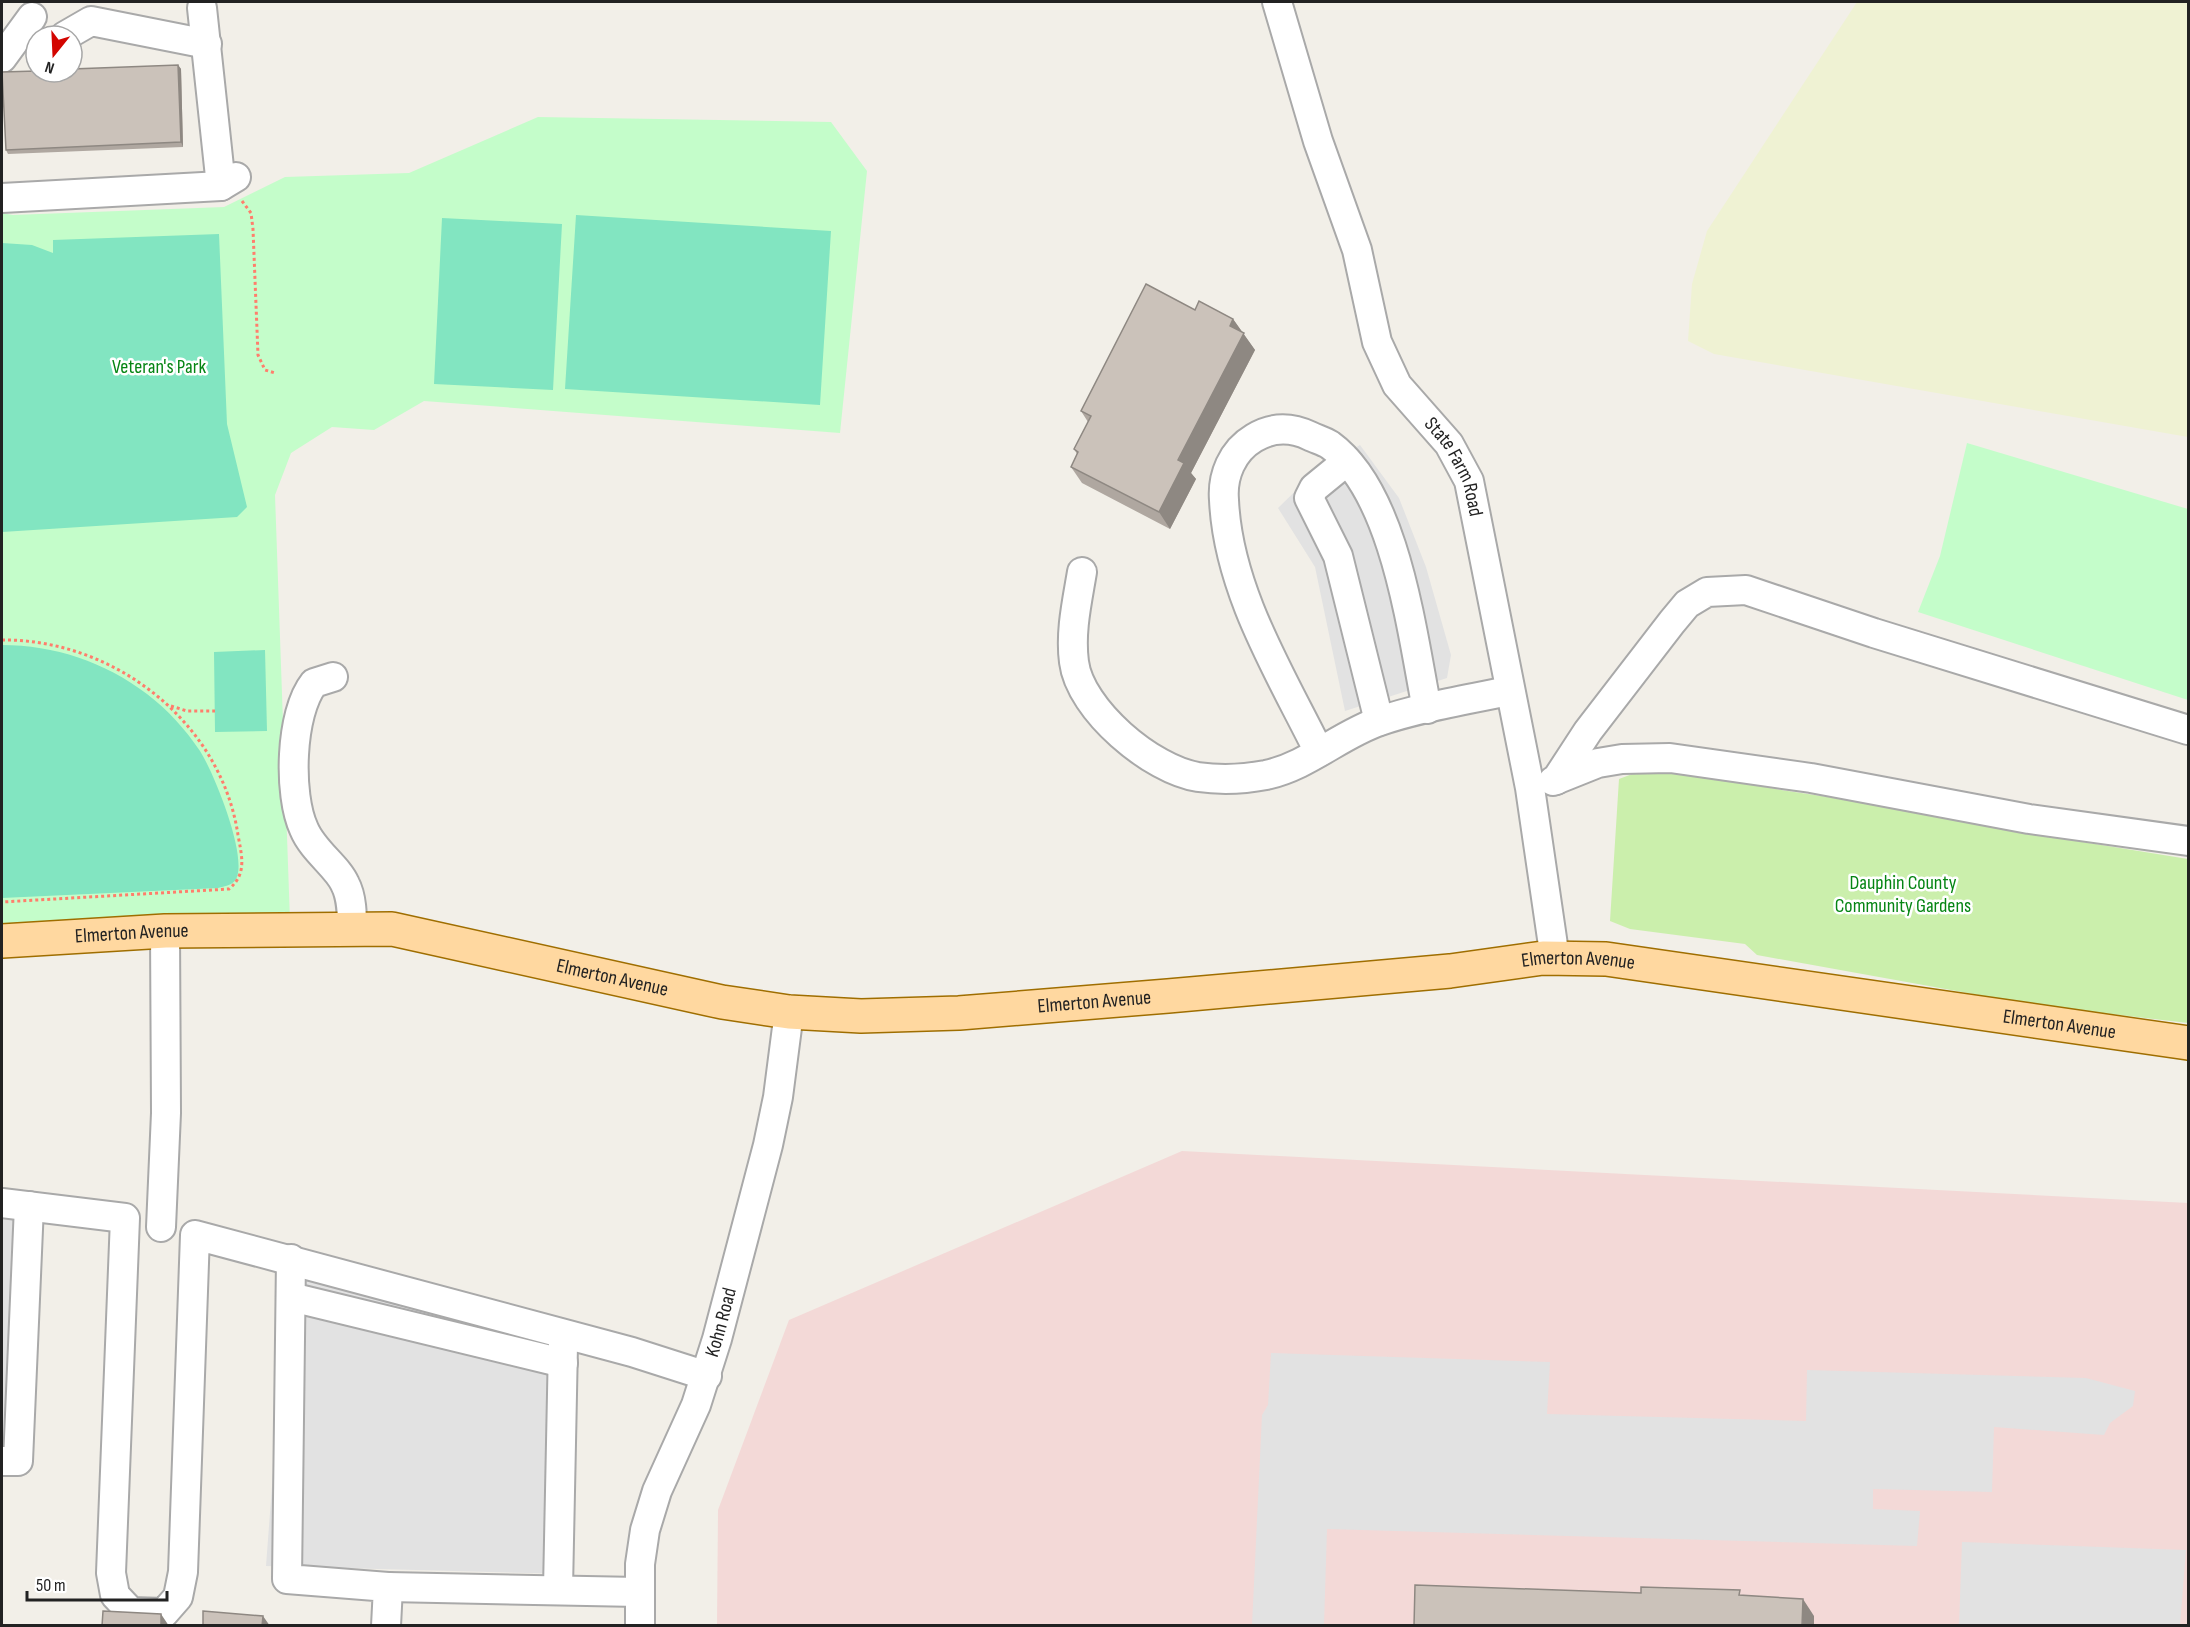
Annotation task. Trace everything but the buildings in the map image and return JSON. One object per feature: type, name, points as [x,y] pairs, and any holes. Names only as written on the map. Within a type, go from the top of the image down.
[{"type":"main road","name":"Elmerton Avenue","points":[[2,941],[165,931],[392,929],[722,1002],[789,1012],[861,1016],[959,1013],[1351,981],[1555,959],[1606,959],[2188,1043]]},
{"type":"street","name":"State Farm Road","points":[[1277,2],[1318,141],[1357,250],[1377,342],[1397,386],[1449,444],[1469,481],[1508,691],[1543,784],[1555,959]]},
{"type":"street","points":[[2,198],[229,182],[202,8]]},
{"type":"street","points":[[84,25],[91,21],[207,44]]},
{"type":"street","points":[[1320,752],[1245,600],[1227,532],[1223,498],[1225,475],[1232,460],[1252,438],[1276,428],[1302,432],[1329,445],[1347,461],[1373,501],[1395,556],[1427,709]]},
{"type":"street","points":[[1347,461],[1314,488],[1309,498],[1338,556],[1379,721]]},
{"type":"street","points":[[1082,572],[1073,629],[1074,664],[1091,705],[1122,738],[1161,762],[1196,777],[1233,778],[1266,774],[1320,752],[1379,721],[1508,691]]},
{"type":"street","points":[[1543,784],[1588,731],[1687,604],[1707,592],[1746,590],[1874,633],[2188,730]]},
{"type":"street","points":[[333,677],[314,683],[301,709],[294,737],[296,805],[311,843],[345,883],[352,911],[352,929]]},
{"type":"street","points":[[1543,784],[1598,763],[1622,759],[1670,758],[1810,778],[2029,819],[2188,841]]},
{"type":"street","points":[[161,1227],[166,1113],[165,931]]},
{"type":"street","name":"Kohn Road","points":[[640,1626],[639,1592],[642,1547],[651,1509],[707,1376],[768,1145],[778,1097],[789,1012]]},
{"type":"street","points":[[2,1461],[18,1461],[15,1204],[125,1218],[195,1235],[564,1334],[707,1376]]},
{"type":"street","points":[[125,1218],[111,1573],[115,1595],[131,1612],[164,1613],[178,1597],[183,1572],[195,1235]]},
{"type":"street","points":[[291,1259],[287,1579],[388,1587],[639,1592]]},
{"type":"street","points":[[291,1297],[563,1363]]},
{"type":"street","points":[[558,1589],[564,1334]]},
{"type":"street","points":[[386,1626],[388,1587]]},
{"type":"path","points":[[229,182],[251,213],[258,355],[265,370],[275,373]]},
{"type":"path","points":[[2,640],[41,642],[85,654],[128,675],[169,705],[200,742],[223,783],[237,826],[243,872],[238,882],[229,889],[2,902]]},
{"type":"path","points":[[169,705],[187,711],[215,711]]},
{"type":"shaded area","points":[[1360,445],[1399,498],[1426,567],[1451,655],[1447,678],[1345,711],[1315,567],[1278,508],[1319,468]]},
{"type":"shaded area","points":[[1182,1151],[2188,1203],[2188,1625],[717,1626],[718,1510],[789,1320]]},
{"type":"shaded area","points":[[2,1219],[31,1222],[12,1467],[2,1466]]},
{"type":"shaded area","points":[[288,1274],[573,1351],[569,1574],[266,1566]]},
{"type":"shaded area","points":[[1271,1353],[1550,1362],[1547,1414],[1806,1421],[1807,1370],[2086,1378],[2135,1391],[2133,1406],[2110,1423],[2104,1435],[1994,1427],[1992,1492],[1873,1489],[1873,1509],[1920,1511],[1917,1546],[1327,1529],[1324,1625],[1252,1625],[1262,1415],[1268,1405]]},
{"type":"shaded area","points":[[1962,1542],[2186,1550],[2180,1625],[1959,1625]]},
{"type":"green space","points":[[1857,2],[2188,2],[2188,437],[1714,354],[1688,341],[1692,284],[1707,231]]},
{"type":"green space","name":"Veteran's Park","points":[[538,117],[831,122],[867,171],[840,433],[424,401],[374,430],[332,427],[291,453],[275,495],[290,921],[2,932],[2,213],[13,215],[224,207],[285,177],[409,173]]},
{"type":"green space","points":[[576,215],[831,231],[820,405],[565,389]]},
{"type":"green space","points":[[442,218],[562,224],[553,390],[434,384]]},
{"type":"green space","points":[[219,234],[227,424],[247,507],[237,517],[2,532],[2,243],[32,245],[53,253],[53,240]]},
{"type":"green space","points":[[1967,443],[2188,509],[2188,700],[1918,612],[1940,556]]},
{"type":"green space","points":[[2,645],[41,648],[96,664],[131,683],[169,713],[200,751],[220,794],[237,850],[239,865],[234,882],[218,888],[2,898]]},
{"type":"green space","points":[[265,650],[267,731],[215,732],[214,652]]},
{"type":"green space","name":"Dauphin County Community Gardens","points":[[1667,769],[1781,790],[1922,811],[2028,833],[2188,859],[2188,1023],[2034,1005],[1757,955],[1745,944],[1630,929],[1610,921],[1619,779],[1643,770]]}]
